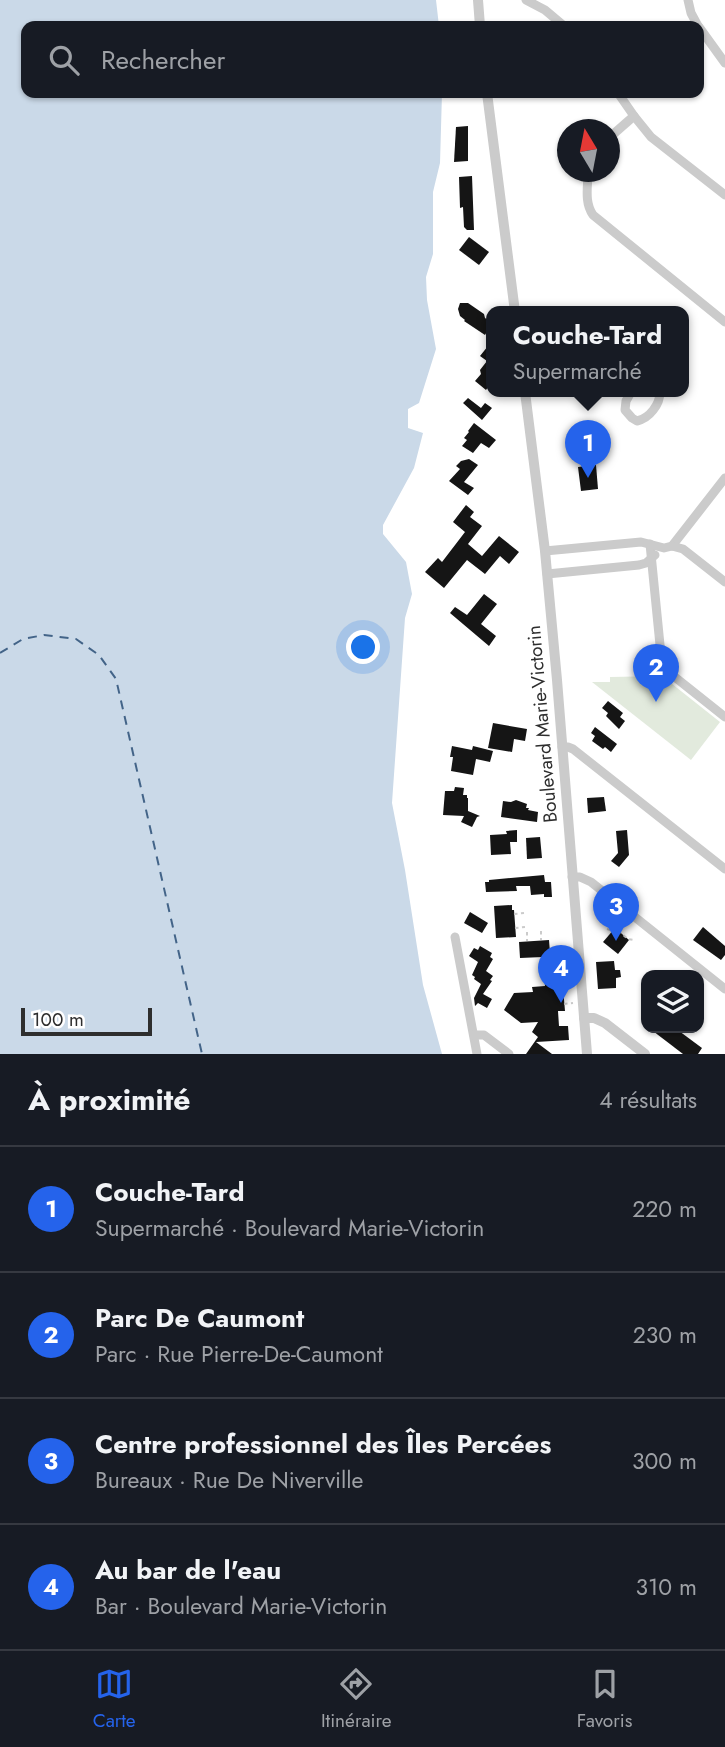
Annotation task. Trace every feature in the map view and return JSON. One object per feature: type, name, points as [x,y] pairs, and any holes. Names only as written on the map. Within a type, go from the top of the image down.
[{"type":"street","points":[[478,0],[480,21]]},
{"type":"street","points":[[526,0],[540,3],[559,21]]},
{"type":"street","points":[[688,0],[695,21]]},
{"type":"street","points":[[704,35],[725,63]]},
{"type":"street","points":[[488,98],[514,306]]},
{"type":"street","points":[[621,98],[651,137],[725,195]]},
{"type":"street","points":[[620,128],[634,116]]},
{"type":"street","points":[[588,182],[587,202],[593,215],[725,322]]},
{"type":"street","name":"Boulevard Marie-Victorin","points":[[526,397],[545,551],[587,1054]]},
{"type":"street","points":[[628,397],[625,410],[627,415],[638,421],[647,417],[660,401],[660,397]]},
{"type":"street","points":[[547,574],[646,563],[668,547],[725,478]]},
{"type":"street","points":[[545,551],[640,542],[683,549],[725,582]]},
{"type":"street","points":[[650,544],[663,662],[671,674],[725,717]]},
{"type":"street","points":[[562,747],[573,749],[725,869]]},
{"type":"street","points":[[572,877],[580,877],[591,883],[725,989]]},
{"type":"street","points":[[455,937],[477,1054]]},
{"type":"street","points":[[584,1018],[599,1020],[645,1054]]},
{"type":"street","points":[[474,1035],[484,1035],[509,1054]]},
{"type":"path","points":[[514,914],[524,913]]},
{"type":"path","points":[[515,928],[525,928]]},
{"type":"path","points":[[607,929],[612,931],[615,928],[628,939],[634,940]]},
{"type":"path","points":[[541,932],[541,940]]},
{"type":"path","points":[[527,933],[527,942]]},
{"type":"path","points":[[561,971],[571,970]]},
{"type":"path","points":[[563,988],[573,987]]},
{"type":"path","points":[[564,1004],[574,1003]]},
{"type":"shaded area","points":[[662,676],[720,722],[691,760],[592,682],[610,682],[610,677]]},
{"type":"water","points":[[0,0],[436,0],[438,21],[21,21],[21,98],[442,98],[440,163],[433,192],[433,254],[426,277],[427,300],[436,349],[419,403],[408,409],[408,428],[423,433],[414,468],[383,525],[383,534],[406,562],[412,594],[405,618],[392,803],[423,985],[442,1054],[0,1054]]},
{"type":"building","points":[[468,126],[468,161],[454,162],[456,127]]},
{"type":"building","points":[[472,176],[474,230],[467,230],[464,227],[463,207],[460,208],[459,177]]},
{"type":"building","points":[[469,237],[489,252],[479,265],[459,250]]},
{"type":"building","points":[[460,303],[468,303],[484,314],[485,335],[464,321],[458,309]]},
{"type":"building","points":[[486,348],[486,360],[480,356]]},
{"type":"building","points":[[486,362],[486,390],[475,381],[481,374],[480,370]]},
{"type":"building","points":[[468,398],[481,408],[485,403],[492,408],[482,420],[463,403]]},
{"type":"building","points":[[474,423],[496,440],[489,448],[481,443],[473,453],[462,446]]},
{"type":"building","points":[[469,459],[478,465],[464,482],[474,488],[468,495],[449,481],[460,469],[456,466]]},
{"type":"building","points":[[596,465],[598,489],[581,491],[578,467]]},
{"type":"building","points":[[466,505],[474,512],[470,517],[482,526],[468,544],[482,556],[499,536],[519,552],[509,564],[500,556],[485,574],[467,560],[444,588],[425,572],[438,558],[442,562],[465,532],[453,522]]},
{"type":"building","points":[[484,594],[497,604],[481,624],[496,636],[489,646],[450,613],[455,607],[467,615]]},
{"type":"building","points":[[608,701],[623,713],[620,717],[625,721],[619,729],[602,708]]},
{"type":"building","points":[[493,723],[527,729],[525,741],[514,739],[512,752],[488,748]]},
{"type":"building","points":[[595,727],[617,744],[611,752],[592,741],[595,736],[591,733]]},
{"type":"building","points":[[452,746],[472,750],[473,746],[493,751],[490,762],[476,759],[473,775],[451,771]]},
{"type":"building","points":[[455,787],[464,788],[463,795],[468,798],[468,811],[480,816],[472,827],[461,822],[464,816],[443,815],[445,791],[454,791]]},
{"type":"building","points":[[604,797],[606,811],[588,813],[587,798]]},
{"type":"building","points":[[516,800],[527,804],[528,810],[538,812],[537,822],[501,817],[503,801]]},
{"type":"building","points":[[517,830],[517,842],[510,842],[511,854],[491,855],[490,835],[507,834],[506,831]]},
{"type":"building","points":[[627,830],[629,855],[619,867],[611,861],[618,853],[616,831]]},
{"type":"building","points":[[540,837],[542,858],[527,859],[526,838]]},
{"type":"building","points":[[544,875],[545,882],[551,882],[552,897],[544,897],[544,894],[531,895],[530,886],[516,886],[517,891],[486,892],[485,882],[489,880]]},
{"type":"building","points":[[512,905],[516,937],[496,938],[494,906]]},
{"type":"building","points":[[470,912],[488,923],[482,933],[464,923]]},
{"type":"building","points":[[703,927],[725,946],[725,955],[721,960],[693,940]]},
{"type":"building","points":[[615,928],[629,940],[618,954],[603,942]]},
{"type":"building","points":[[549,940],[551,966],[561,965],[565,1011],[558,1011],[559,1026],[568,1026],[569,1040],[536,1042],[552,1054],[526,1054],[538,1037],[532,1032],[538,1022],[521,1023],[504,1010],[514,993],[533,992],[532,987],[545,986],[543,957],[520,958],[519,942]]},
{"type":"building","points":[[480,946],[492,953],[490,957],[493,959],[486,971],[493,976],[490,980],[492,981],[483,994],[492,999],[487,1008],[478,1003],[475,1006],[474,998],[481,984],[472,975],[478,962],[469,956],[474,948],[478,950]]},
{"type":"building","points":[[614,961],[615,970],[620,970],[621,977],[616,978],[616,988],[598,989],[596,962]]},
{"type":"building","points":[[656,1033],[682,1033],[702,1048],[698,1054],[683,1054]]},
{"type":"ferry route","points":[[0,653],[23,639],[44,635],[76,639],[99,655],[116,679],[202,1054]]},
{"type":"place","name":"Couche-Tard","points":[[588,478]]},
{"type":"place","name":"Parc De Caumont","points":[[656,702]]},
{"type":"place","name":"Centre professionnel des Îles Percées","points":[[616,941]]},
{"type":"place","name":"Au bar de l'eau","points":[[561,1003]]}]
